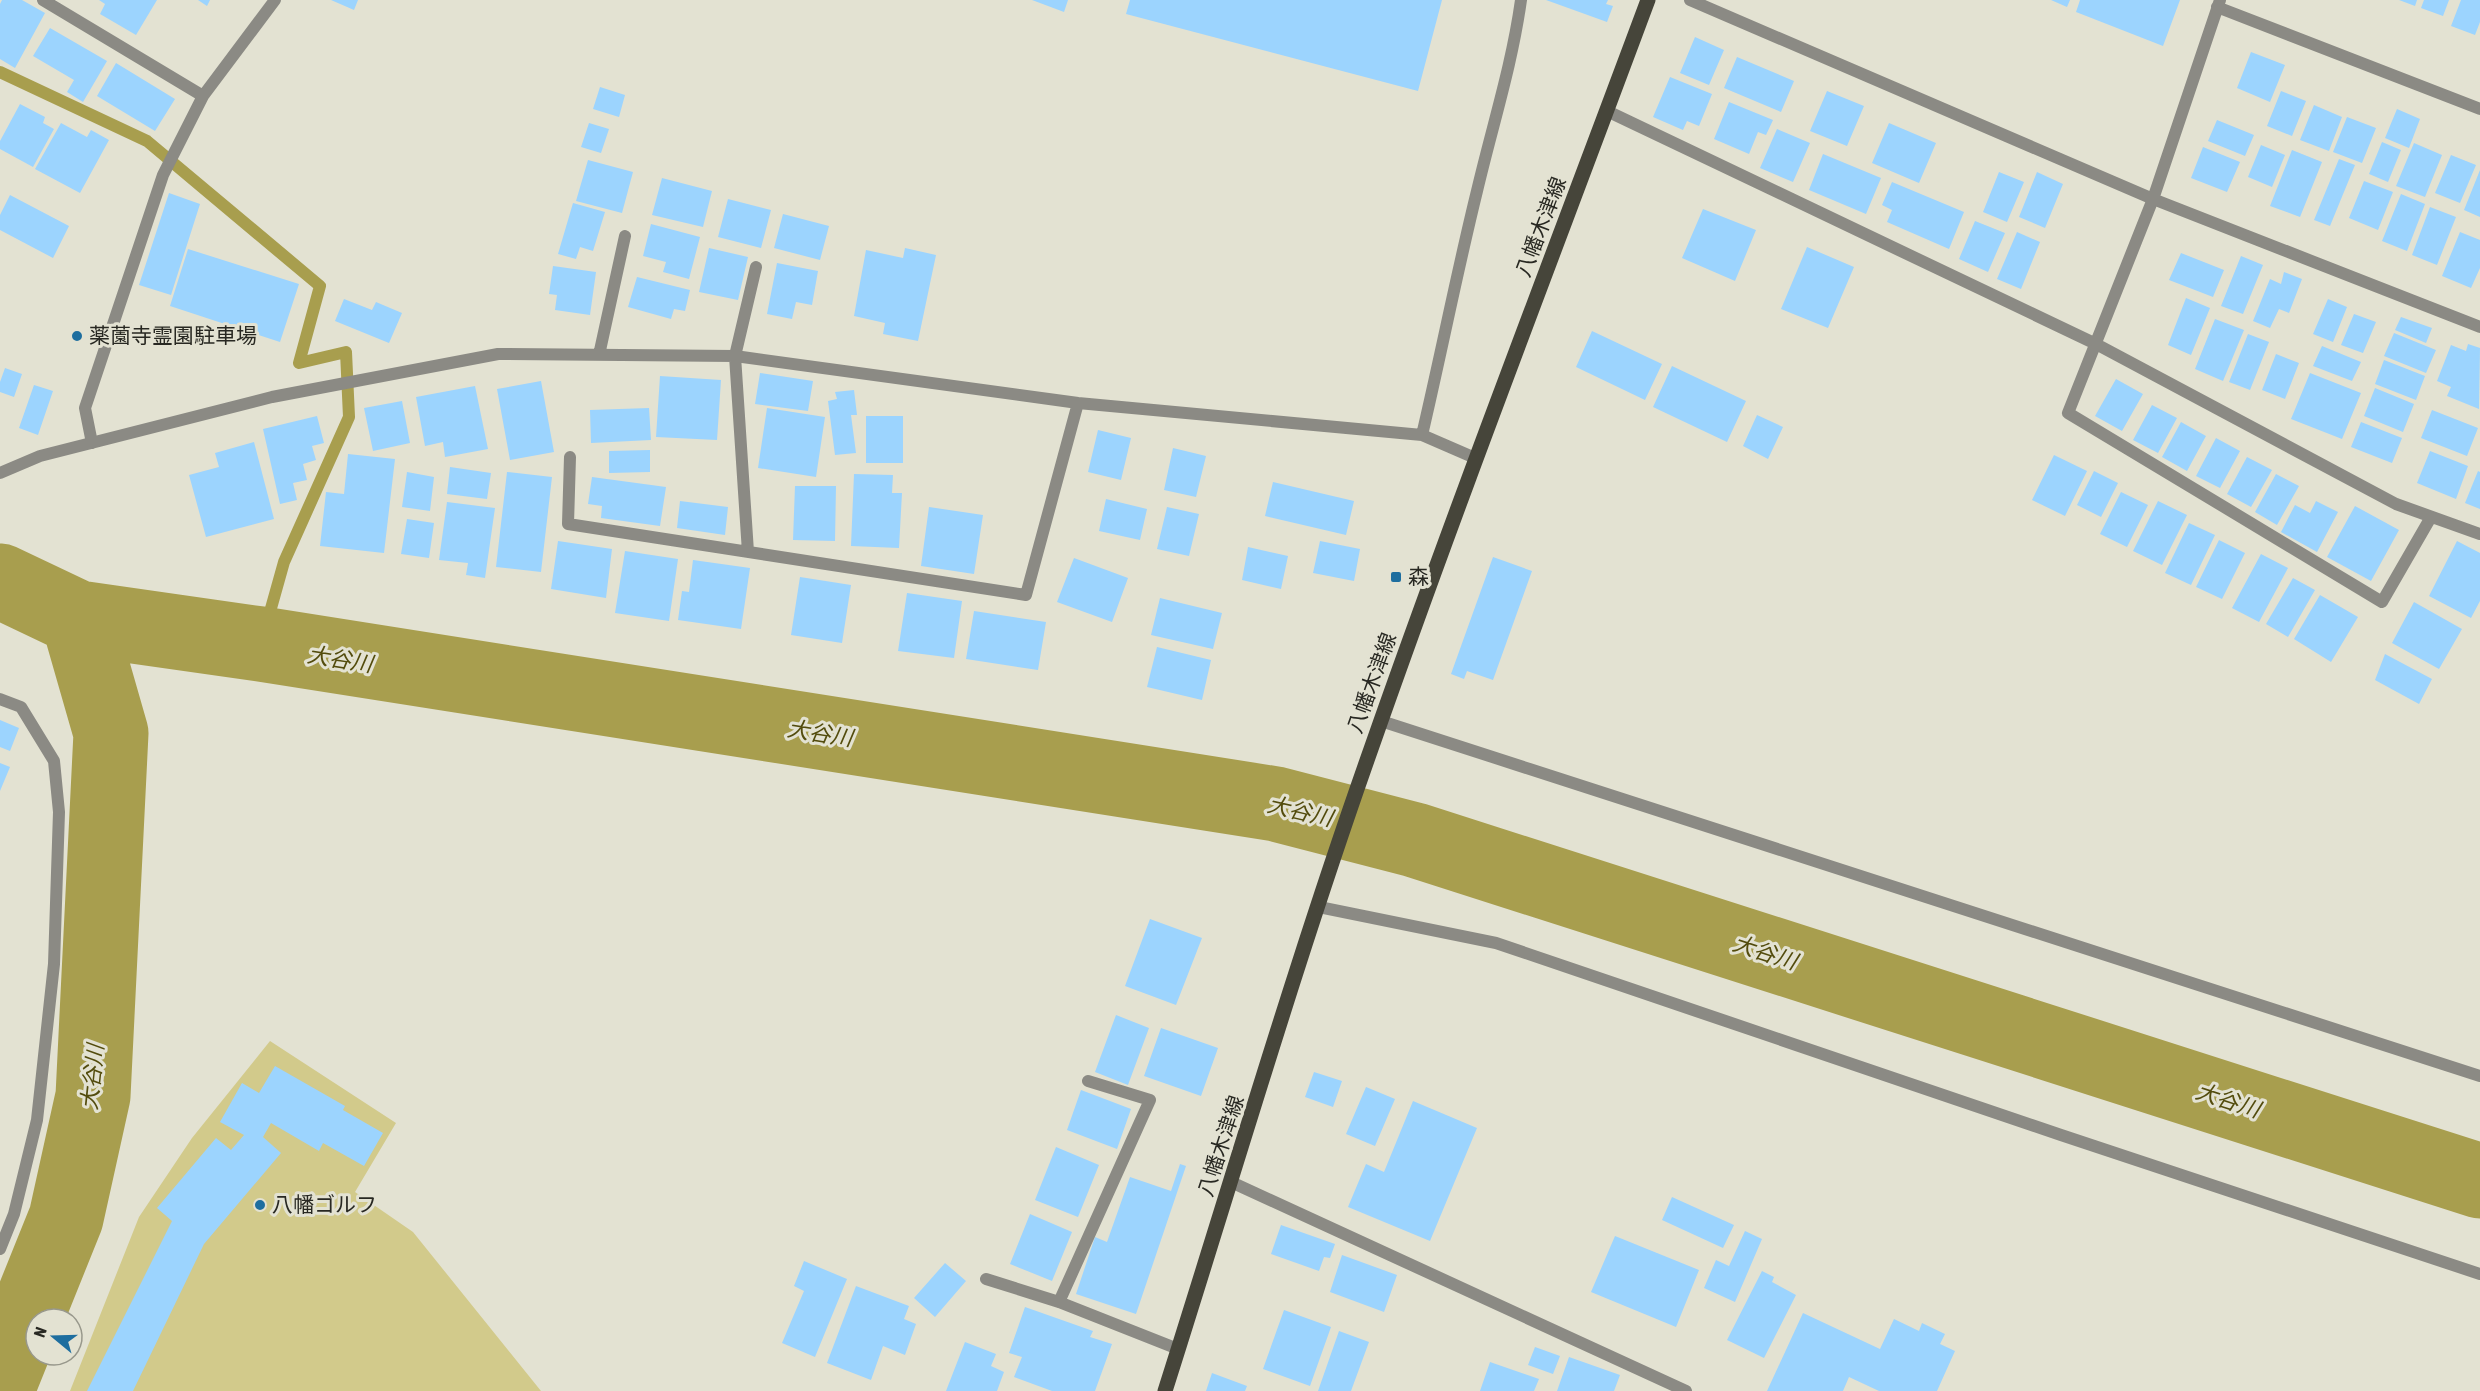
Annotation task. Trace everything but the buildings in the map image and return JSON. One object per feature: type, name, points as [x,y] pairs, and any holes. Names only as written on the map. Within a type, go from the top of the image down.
[{"type":"main road","name":"八幡木津線","points":[[1165,1391],[1325,883],[1371,748],[1475,458],[1648,0]]},
{"type":"street","points":[[43,0],[203,96]]},
{"type":"street","points":[[92,443],[85,408],[163,175],[203,96],[275,0]]},
{"type":"street","points":[[1422,435],[1498,101],[1515,43],[1521,0]]},
{"type":"street","points":[[1690,0],[2153,199],[2480,327]]},
{"type":"street","points":[[2431,517],[2382,602],[2068,413],[2153,199],[2219,4],[2480,109]]},
{"type":"street","points":[[1607,111],[2096,344],[2396,504],[2480,534]]},
{"type":"street","points":[[599,355],[625,236]]},
{"type":"street","points":[[748,552],[735,356],[756,267]]},
{"type":"street","points":[[0,473],[40,456],[272,397],[498,354],[735,356],[1078,404],[1422,435],[1475,458]]},
{"type":"street","points":[[570,457],[568,524],[1026,595],[1078,404]]},
{"type":"street","points":[[0,699],[21,706],[54,762],[59,812],[54,964],[37,1120],[14,1214],[0,1249]]},
{"type":"street","points":[[1381,720],[2480,1076]]},
{"type":"street","points":[[1318,907],[1496,943],[2061,1135],[2480,1274]]},
{"type":"street","points":[[1059,1302],[1150,1100],[1088,1081]]},
{"type":"street","points":[[1231,1182],[1686,1391]]},
{"type":"street","points":[[986,1279],[1059,1302],[1179,1349]]},
{"type":"shaded area","name":"八幡ゴルフ","points":[[270,1041],[396,1123],[355,1192],[413,1232],[541,1391],[70,1391],[80,1367],[84,1367],[84,1356],[139,1217],[192,1138]]},
{"type":"waterway","points":[[0,72],[147,141],[320,286],[299,363],[346,352],[349,417],[284,562],[261,644]]},
{"type":"waterway","name":"大谷川","points":[[0,581],[78,618],[261,644],[1276,804],[1415,840],[2480,1181]]},
{"type":"waterway","name":"大谷川","points":[[0,1382],[66,1218],[93,1096],[111,733],[78,618]]},
{"type":"place","name":"薬薗寺霊園駐車場","points":[[77,336]]},
{"type":"place","name":"森","points":[[1396,577]]},
{"type":"place","name":"八幡ゴルフ","points":[[260,1205]]}]
